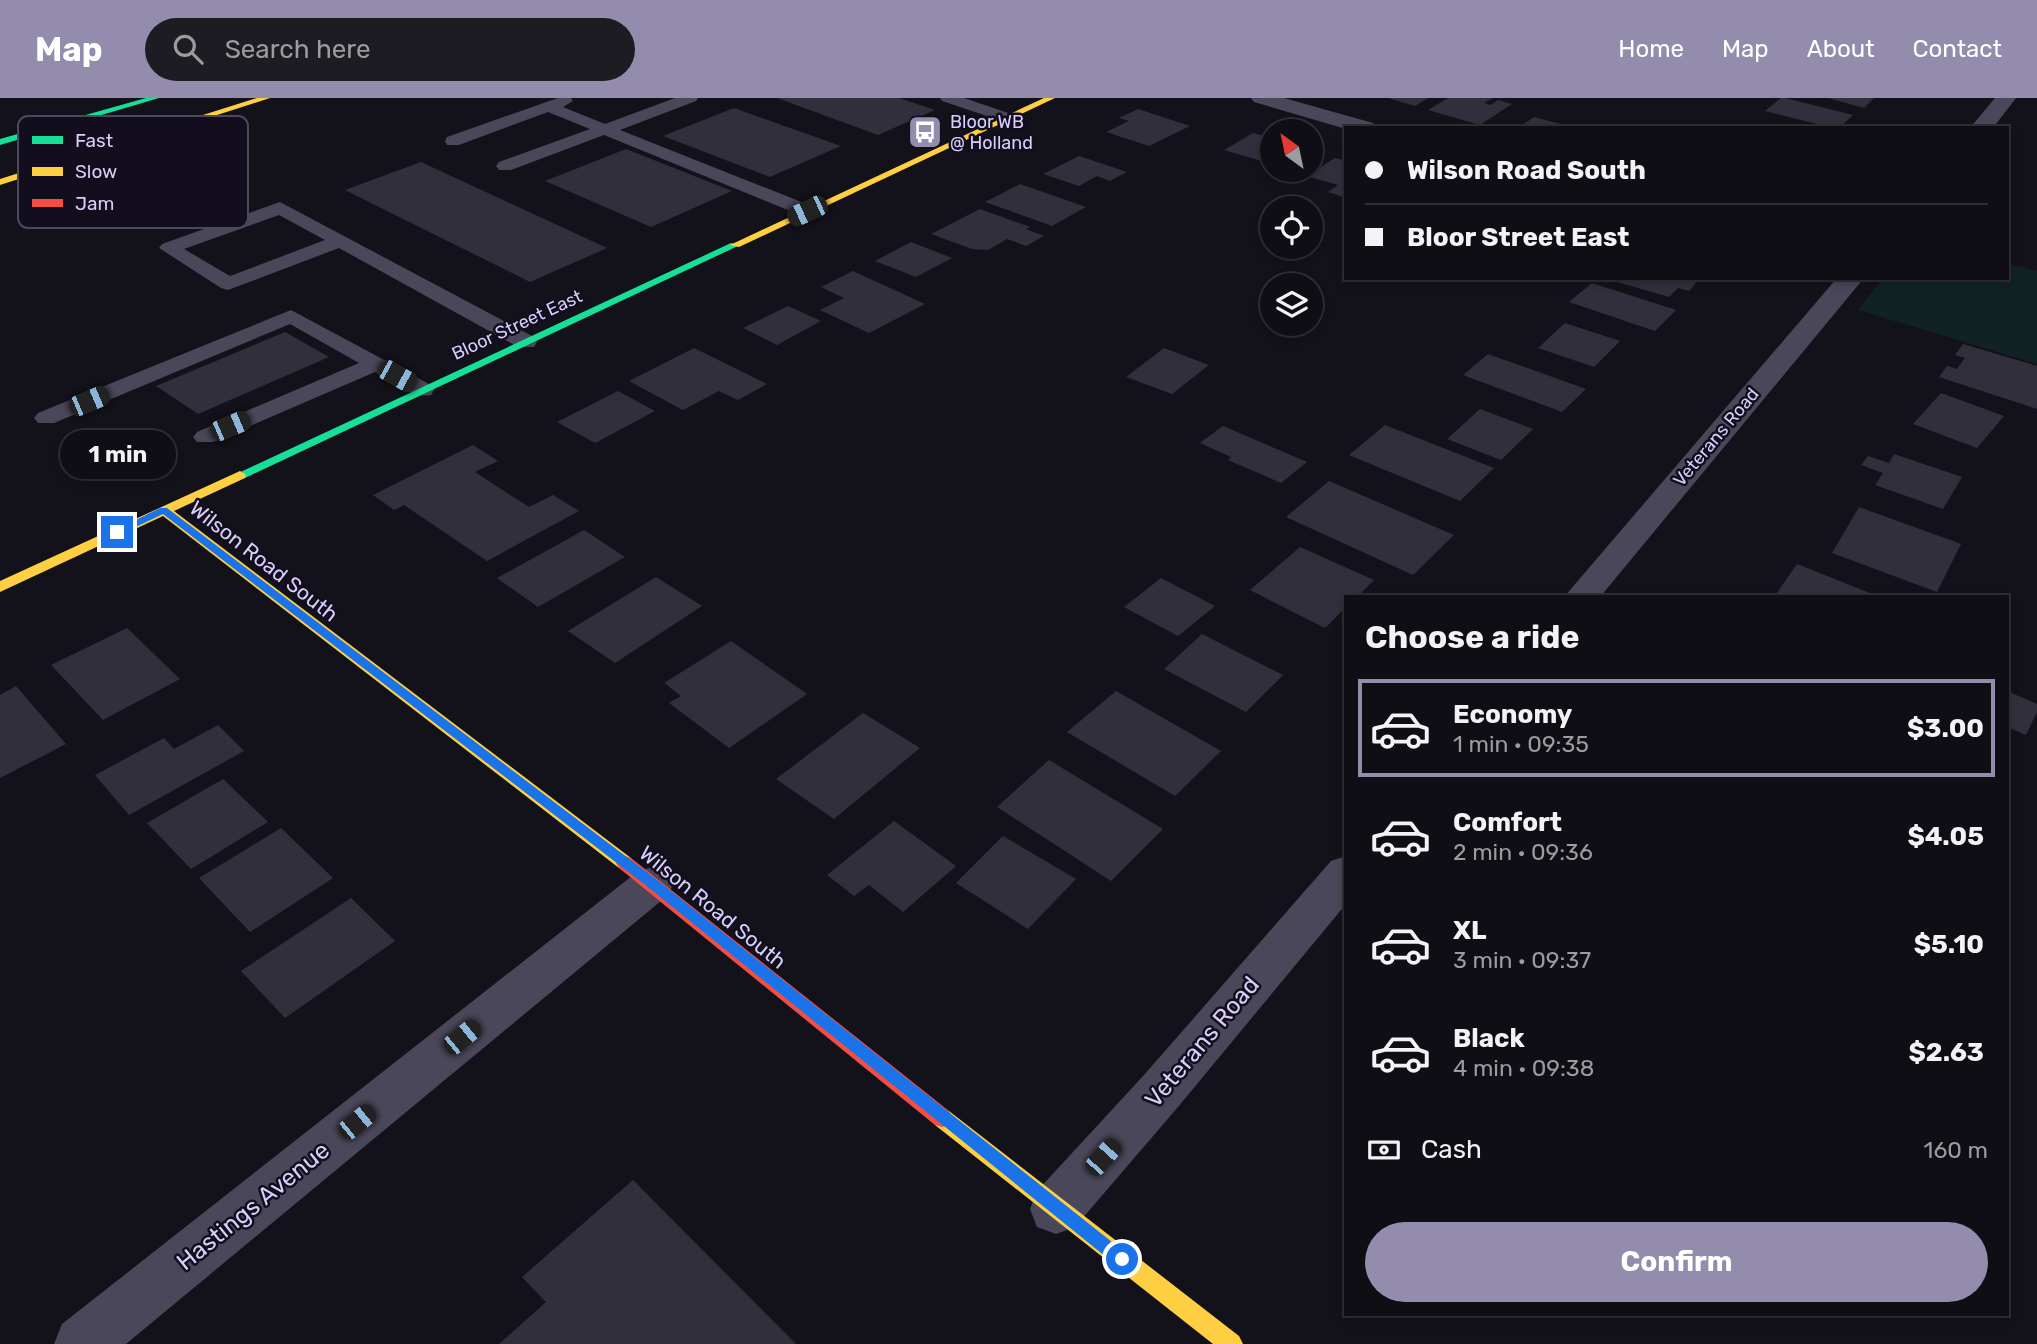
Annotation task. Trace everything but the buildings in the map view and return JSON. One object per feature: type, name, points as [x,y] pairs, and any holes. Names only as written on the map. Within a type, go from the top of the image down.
[{"type":"main road","points":[[92,116],[155,98]]},
{"type":"main road","points":[[209,116],[266,98]]},
{"type":"main road","name":"Bloor Street East","points":[[0,587],[1051,98]]},
{"type":"main road","points":[[0,142],[18,137]]},
{"type":"main road","points":[[0,182],[18,176]]},
{"type":"main road","name":"Wilson Road South","points":[[164,510],[652,884],[1056,1209],[1231,1344]]},
{"type":"street","points":[[1261,98],[1358,126]]},
{"type":"street","points":[[1983,126],[2006,98]]},
{"type":"street","name":"Veterans Road","points":[[1583,595],[1850,280]]},
{"type":"street","name":"Veterans Road","points":[[1056,1209],[1152,1101],[1344,875]]},
{"type":"street","name":"Hastings Avenue","points":[[82,1344],[652,884]]},
{"type":"lane","points":[[453,141],[576,98]]},
{"type":"lane","points":[[505,166],[690,98]]},
{"type":"lane","points":[[948,98],[1008,118]]},
{"type":"lane","points":[[549,107],[807,211]]},
{"type":"lane","points":[[248,219],[279,208],[526,342]]},
{"type":"lane","points":[[224,228],[169,248],[228,284],[339,241]]},
{"type":"lane","points":[[46,418],[291,316],[423,390]]},
{"type":"lane","points":[[205,437],[376,364]]},
{"type":"shaded area","points":[[2009,264],[2037,271],[2037,364],[1858,310],[1881,280],[2009,280]]},
{"type":"traffic: fast","points":[[92,116],[155,98]]},
{"type":"traffic: fast","points":[[0,142],[18,137]]},
{"type":"traffic: fast","points":[[240,475],[735,245]]},
{"type":"traffic: slow","points":[[209,116],[266,98]]},
{"type":"traffic: slow","points":[[735,245],[1051,98]]},
{"type":"traffic: slow","points":[[0,182],[18,176]]},
{"type":"traffic: slow","points":[[0,587],[240,475]]},
{"type":"traffic: slow","points":[[164,510],[625,863]]},
{"type":"traffic: slow","points":[[942,1118],[1231,1344]]},
{"type":"traffic: jam","points":[[625,863],[942,1118]]},
{"type":"place","name":"Bloor WB @ Holland","points":[[925,132]]},
{"type":"route","points":[[117,532],[164,510],[652,884],[1122,1259]]}]
